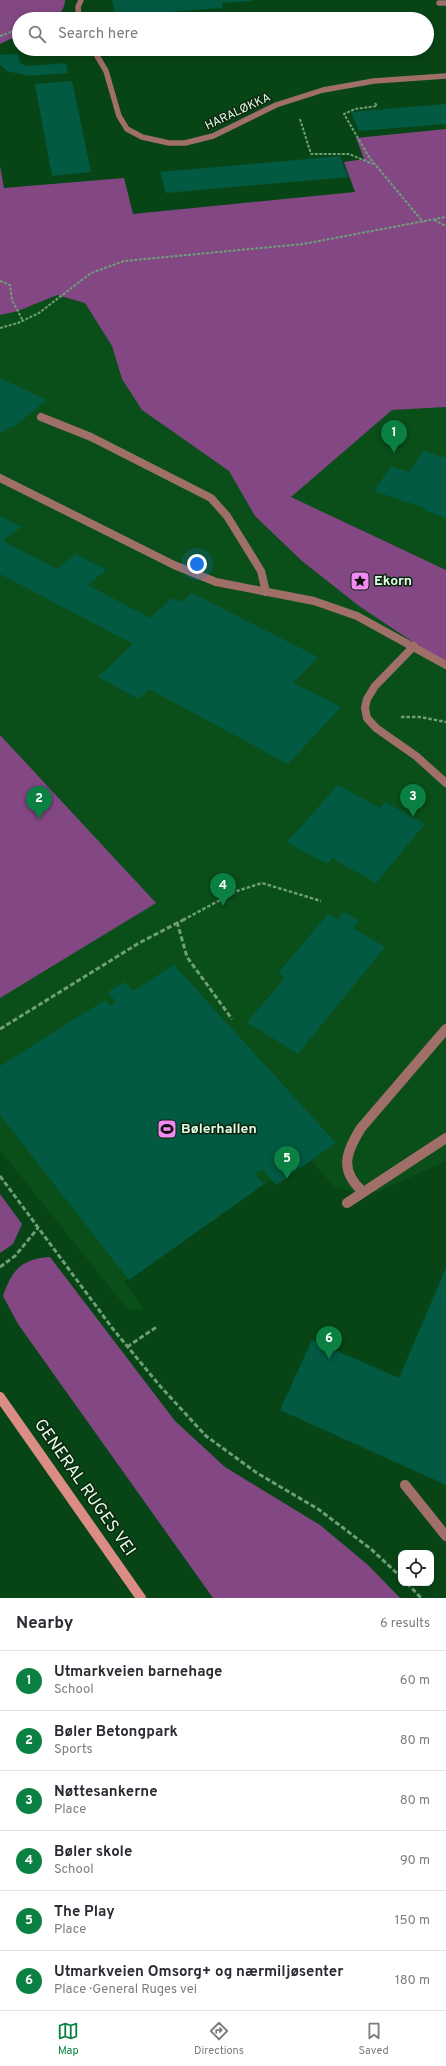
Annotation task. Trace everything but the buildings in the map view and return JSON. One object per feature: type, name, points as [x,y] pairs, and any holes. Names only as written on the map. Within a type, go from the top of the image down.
[{"type":"main road","name":"GENERAL RUGES VEI","points":[[0,1397],[141,1598]]},
{"type":"street","points":[[78,12],[78,7],[81,0]]},
{"type":"street","points":[[439,3],[446,2]]},
{"type":"street","name":"HARALØKKA","points":[[98,56],[103,63],[121,120],[127,129],[140,137],[166,142],[195,142],[217,135],[267,109],[298,96],[333,88],[446,76]]},
{"type":"street","points":[[41,417],[91,437],[211,498],[227,516],[261,571],[266,592]]},
{"type":"street","points":[[0,478],[174,565],[216,582],[314,600],[350,613],[414,646],[446,665]]},
{"type":"street","points":[[414,646],[375,686],[367,699],[365,708],[367,718],[376,728],[416,756],[446,783]]},
{"type":"street","points":[[362,1191],[349,1174],[346,1164],[351,1144],[361,1128],[444,1033],[446,1028]]},
{"type":"street","points":[[347,1203],[362,1191],[446,1138]]},
{"type":"street","points":[[405,1485],[446,1536]]},
{"type":"path","points":[[0,36],[12,32]]},
{"type":"path","points":[[298,113],[311,154],[349,154],[375,165]]},
{"type":"path","points":[[344,114],[354,137],[375,165],[423,222]]},
{"type":"path","points":[[0,328],[23,321],[39,313],[85,276],[124,261],[303,244],[446,217]]},
{"type":"path","points":[[434,220],[446,226]]},
{"type":"path","points":[[0,281],[10,285],[12,300],[23,321]]},
{"type":"path","points":[[367,718],[420,717],[446,722]]},
{"type":"path","points":[[0,1029],[139,943],[237,891],[262,883],[321,901]]},
{"type":"path","points":[[177,922],[187,957],[216,999],[232,1019]]},
{"type":"path","points":[[0,1176],[127,1347],[206,1436],[257,1473],[318,1509],[371,1549],[398,1574]]},
{"type":"path","points":[[0,1267],[14,1256],[38,1228]]},
{"type":"path","points":[[127,1347],[158,1326]]},
{"type":"path","points":[[410,1586],[421,1598]]},
{"type":"shaded area","points":[[0,0],[65,0],[61,12],[12,12],[12,38],[0,44]]},
{"type":"shaded area","points":[[446,129],[446,407],[392,410],[291,497],[446,570],[446,662],[434,656],[359,606],[302,561],[255,516],[229,471],[142,410],[122,379],[112,346],[85,303],[57,295],[18,311],[0,315],[0,166],[4,188],[124,178],[133,214],[355,192],[344,162],[364,159],[356,138]]},
{"type":"shaded area","points":[[57,295],[85,303],[112,346],[122,379],[142,410],[229,471],[255,516],[302,561],[359,606],[446,662],[446,1161],[378,1192],[356,1193],[334,1187],[307,1155],[124,1282],[144,1309],[128,1310],[0,1150],[0,315],[18,311]]},
{"type":"shaded area","points":[[446,407],[446,570],[290,497],[392,410]]},
{"type":"shaded area","points":[[0,735],[156,903],[0,998]]},
{"type":"shaded area","points":[[0,1194],[22,1224],[13,1244],[0,1253]]},
{"type":"shaded area","points":[[50,1257],[175,1421],[225,1467],[320,1525],[368,1565],[400,1598],[213,1598],[18,1324],[3,1296],[14,1273],[25,1263],[40,1258]]},
{"type":"place","name":"Utmarkveien barnehage","points":[[394,453]]},
{"type":"place","name":"Ekorn","points":[[360,581]]},
{"type":"place","name":"Nøttesankerne","points":[[413,817]]},
{"type":"place","name":"Bøler Betongpark","points":[[39,819]]},
{"type":"place","name":"Bøler skole","points":[[223,906]]},
{"type":"place","name":"Bølerhallen","points":[[167,1129]]},
{"type":"place","name":"The Play","points":[[287,1179]]},
{"type":"place","name":"Utmarkveien Omsorg+ og nærmiljøsenter","points":[[329,1359]]}]
